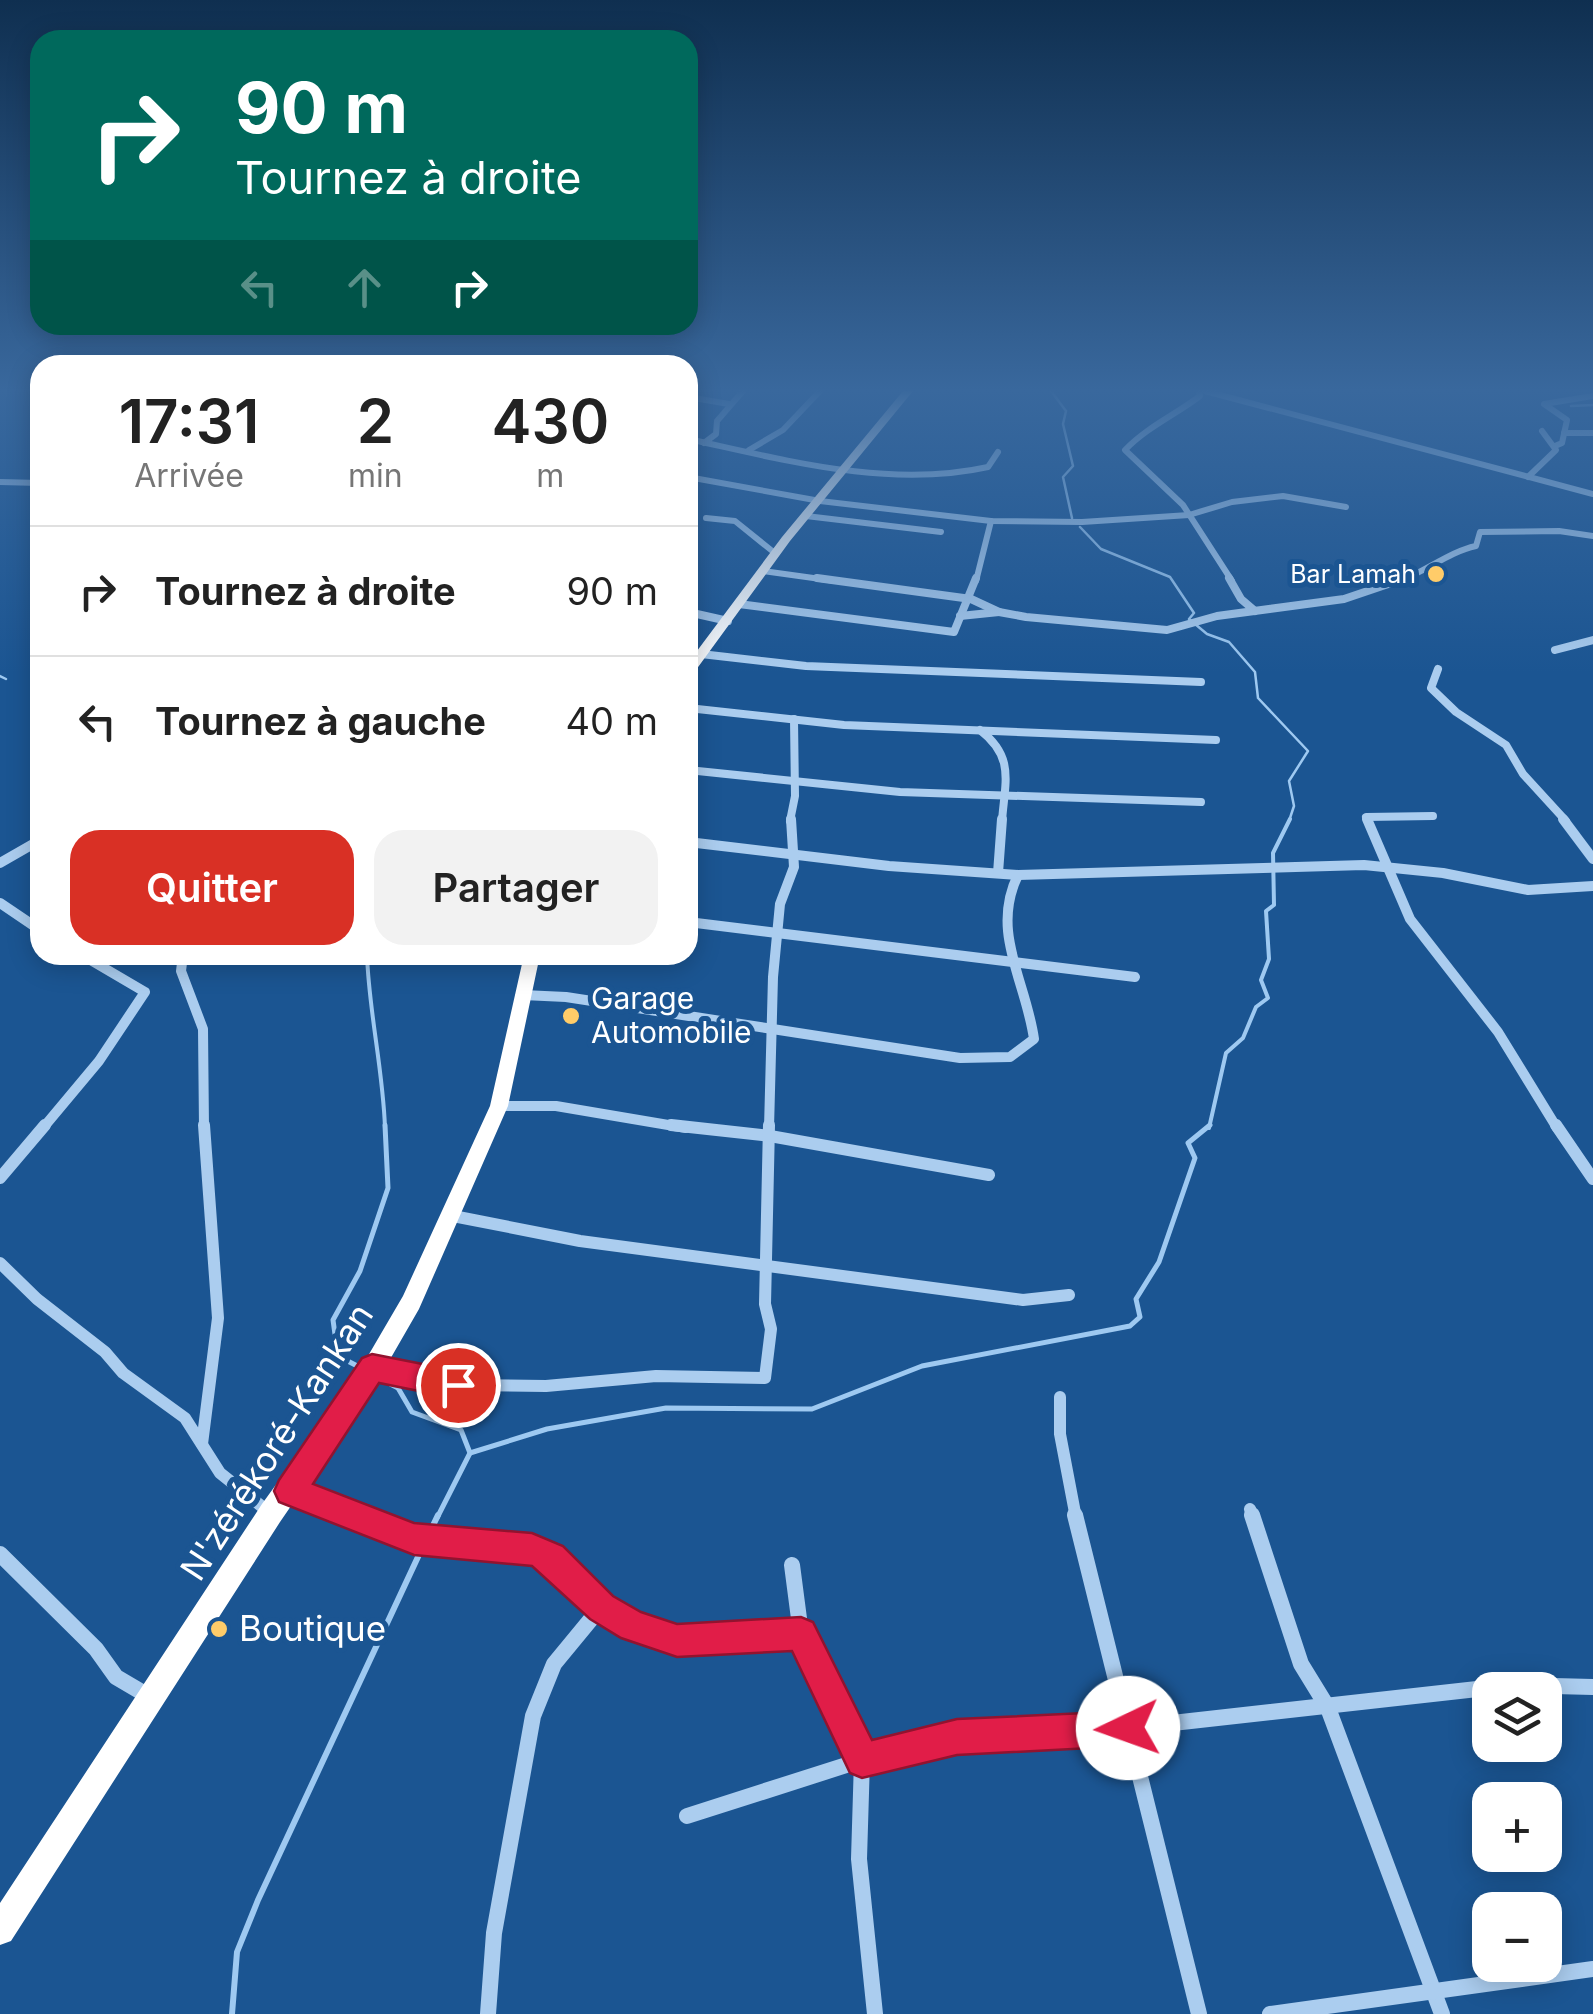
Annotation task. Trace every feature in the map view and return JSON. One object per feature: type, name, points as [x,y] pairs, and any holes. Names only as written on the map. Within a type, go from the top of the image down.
[{"type":"highway","points":[[698,657],[832,485]]},
{"type":"highway","name":"N'zérékoré-Kankan","points":[[0,1930],[271,1513],[290,1491],[372,1368],[453,1216],[499,1106],[530,965]]},
{"type":"street","points":[[732,485],[820,501],[990,521],[1082,522],[1189,515],[1232,502],[1283,496],[1346,507]]},
{"type":"street","points":[[1159,485],[1189,515],[1216,562],[1255,611]]},
{"type":"street","points":[[1559,485],[1593,494]]},
{"type":"street","points":[[806,516],[941,532]]},
{"type":"street","points":[[706,518],[735,522],[776,554]]},
{"type":"street","points":[[740,604],[954,632],[971,599],[990,521]]},
{"type":"street","points":[[960,616],[999,612],[1167,630],[1255,611],[1306,608],[1392,584],[1476,546],[1480,532],[1593,536]]},
{"type":"street","points":[[763,572],[971,599],[999,612]]},
{"type":"street","points":[[698,614],[728,621]]},
{"type":"street","points":[[1554,650],[1593,640]]},
{"type":"street","points":[[700,654],[806,666],[1201,682]]},
{"type":"street","points":[[1438,669],[1431,688],[1456,712],[1468,716],[1506,744],[1523,774],[1580,837],[1593,859]]},
{"type":"street","points":[[698,709],[794,719],[1216,740]]},
{"type":"street","points":[[372,1368],[458,1385],[546,1386],[656,1376],[765,1378],[771,1329],[766,1304],[776,929],[794,854],[789,829],[796,783],[794,719]]},
{"type":"street","points":[[979,729],[999,745],[1006,766],[998,873]]},
{"type":"street","points":[[698,771],[900,792],[1201,802]]},
{"type":"street","points":[[1433,816],[1366,817],[1410,919],[1498,1032],[1517,1069],[1593,1179]]},
{"type":"street","points":[[698,843],[1018,875],[1384,866],[1528,890],[1591,888]]},
{"type":"street","points":[[0,863],[30,846]]},
{"type":"street","points":[[26,849],[30,850]]},
{"type":"street","points":[[523,995],[566,997],[960,1058],[1008,1060],[1020,1056],[1034,1039],[1033,1015],[1012,964],[1006,898],[1018,875]]},
{"type":"street","points":[[0,904],[30,924]]},
{"type":"street","points":[[698,923],[776,929],[1012,964],[1135,977]]},
{"type":"street","points":[[0,1178],[99,1060],[145,992],[99,965]]},
{"type":"street","points":[[181,965],[180,971],[203,1029],[204,1142],[219,1337],[212,1357],[202,1444]]},
{"type":"street","points":[[499,1106],[556,1106],[706,1131],[770,1136],[989,1175]]},
{"type":"street","points":[[453,1216],[580,1241],[1023,1300],[1069,1295]]},
{"type":"street","points":[[0,1263],[37,1300],[105,1352],[122,1373],[185,1418],[220,1473],[271,1513]]},
{"type":"street","points":[[1060,1397],[1060,1434],[1079,1536],[1198,2014]]},
{"type":"street","points":[[290,1491],[414,1539],[532,1550],[552,1558],[601,1607],[633,1626],[677,1640],[801,1634]]},
{"type":"street","points":[[1250,1508],[1301,1664],[1328,1708],[1442,2014]]},
{"type":"street","points":[[0,1554],[96,1649],[116,1677],[151,1698]]},
{"type":"street","points":[[792,1566],[801,1634],[862,1760],[859,1859],[875,2014]]},
{"type":"street","points":[[488,2014],[494,1933],[533,1716],[554,1664],[601,1607]]},
{"type":"street","points":[[687,1816],[862,1760],[957,1737],[1128,1728],[1513,1685],[1593,1687]]},
{"type":"street","points":[[1270,2014],[1593,1969]]},
{"type":"waterway","points":[[1065,485],[1072,518]]},
{"type":"waterway","points":[[1080,527],[1101,549],[1170,577],[1194,613],[1189,619],[1207,634],[1229,642],[1255,672],[1258,698],[1308,751],[1289,781],[1294,806],[1289,821]]},
{"type":"waterway","points":[[0,676],[6,679]]},
{"type":"waterway","points":[[1210,1125],[1226,1053],[1243,1038],[1256,1007],[1268,998],[1261,980],[1269,959],[1266,911],[1274,905],[1273,853],[1289,821]]},
{"type":"waterway","points":[[368,965],[385,1128]]},
{"type":"waterway","points":[[365,1370],[338,1356],[333,1320],[360,1271],[388,1188],[385,1125]]},
{"type":"waterway","points":[[470,1453],[547,1429],[666,1408],[812,1409],[922,1366],[1130,1326],[1140,1317],[1136,1299],[1159,1262],[1195,1158],[1188,1143],[1210,1125]]},
{"type":"waterway","points":[[377,1377],[398,1388],[412,1412],[461,1430],[470,1453]]},
{"type":"waterway","points":[[437,1518],[470,1453]]},
{"type":"waterway","points":[[428,1536],[438,1515]]},
{"type":"waterway","points":[[232,2014],[237,1952],[258,1900],[424,1544]]},
{"type":"place","name":"Bar Lamah","points":[[1436,574]]},
{"type":"place","name":"Garage Automobile","points":[[571,1016]]},
{"type":"place","name":"Boutique","points":[[219,1629]]},
{"type":"route","points":[[458,1385],[372,1368],[290,1491],[414,1539],[532,1550],[552,1558],[601,1607],[633,1626],[677,1640],[801,1634],[862,1760],[957,1737],[1128,1728]]}]
